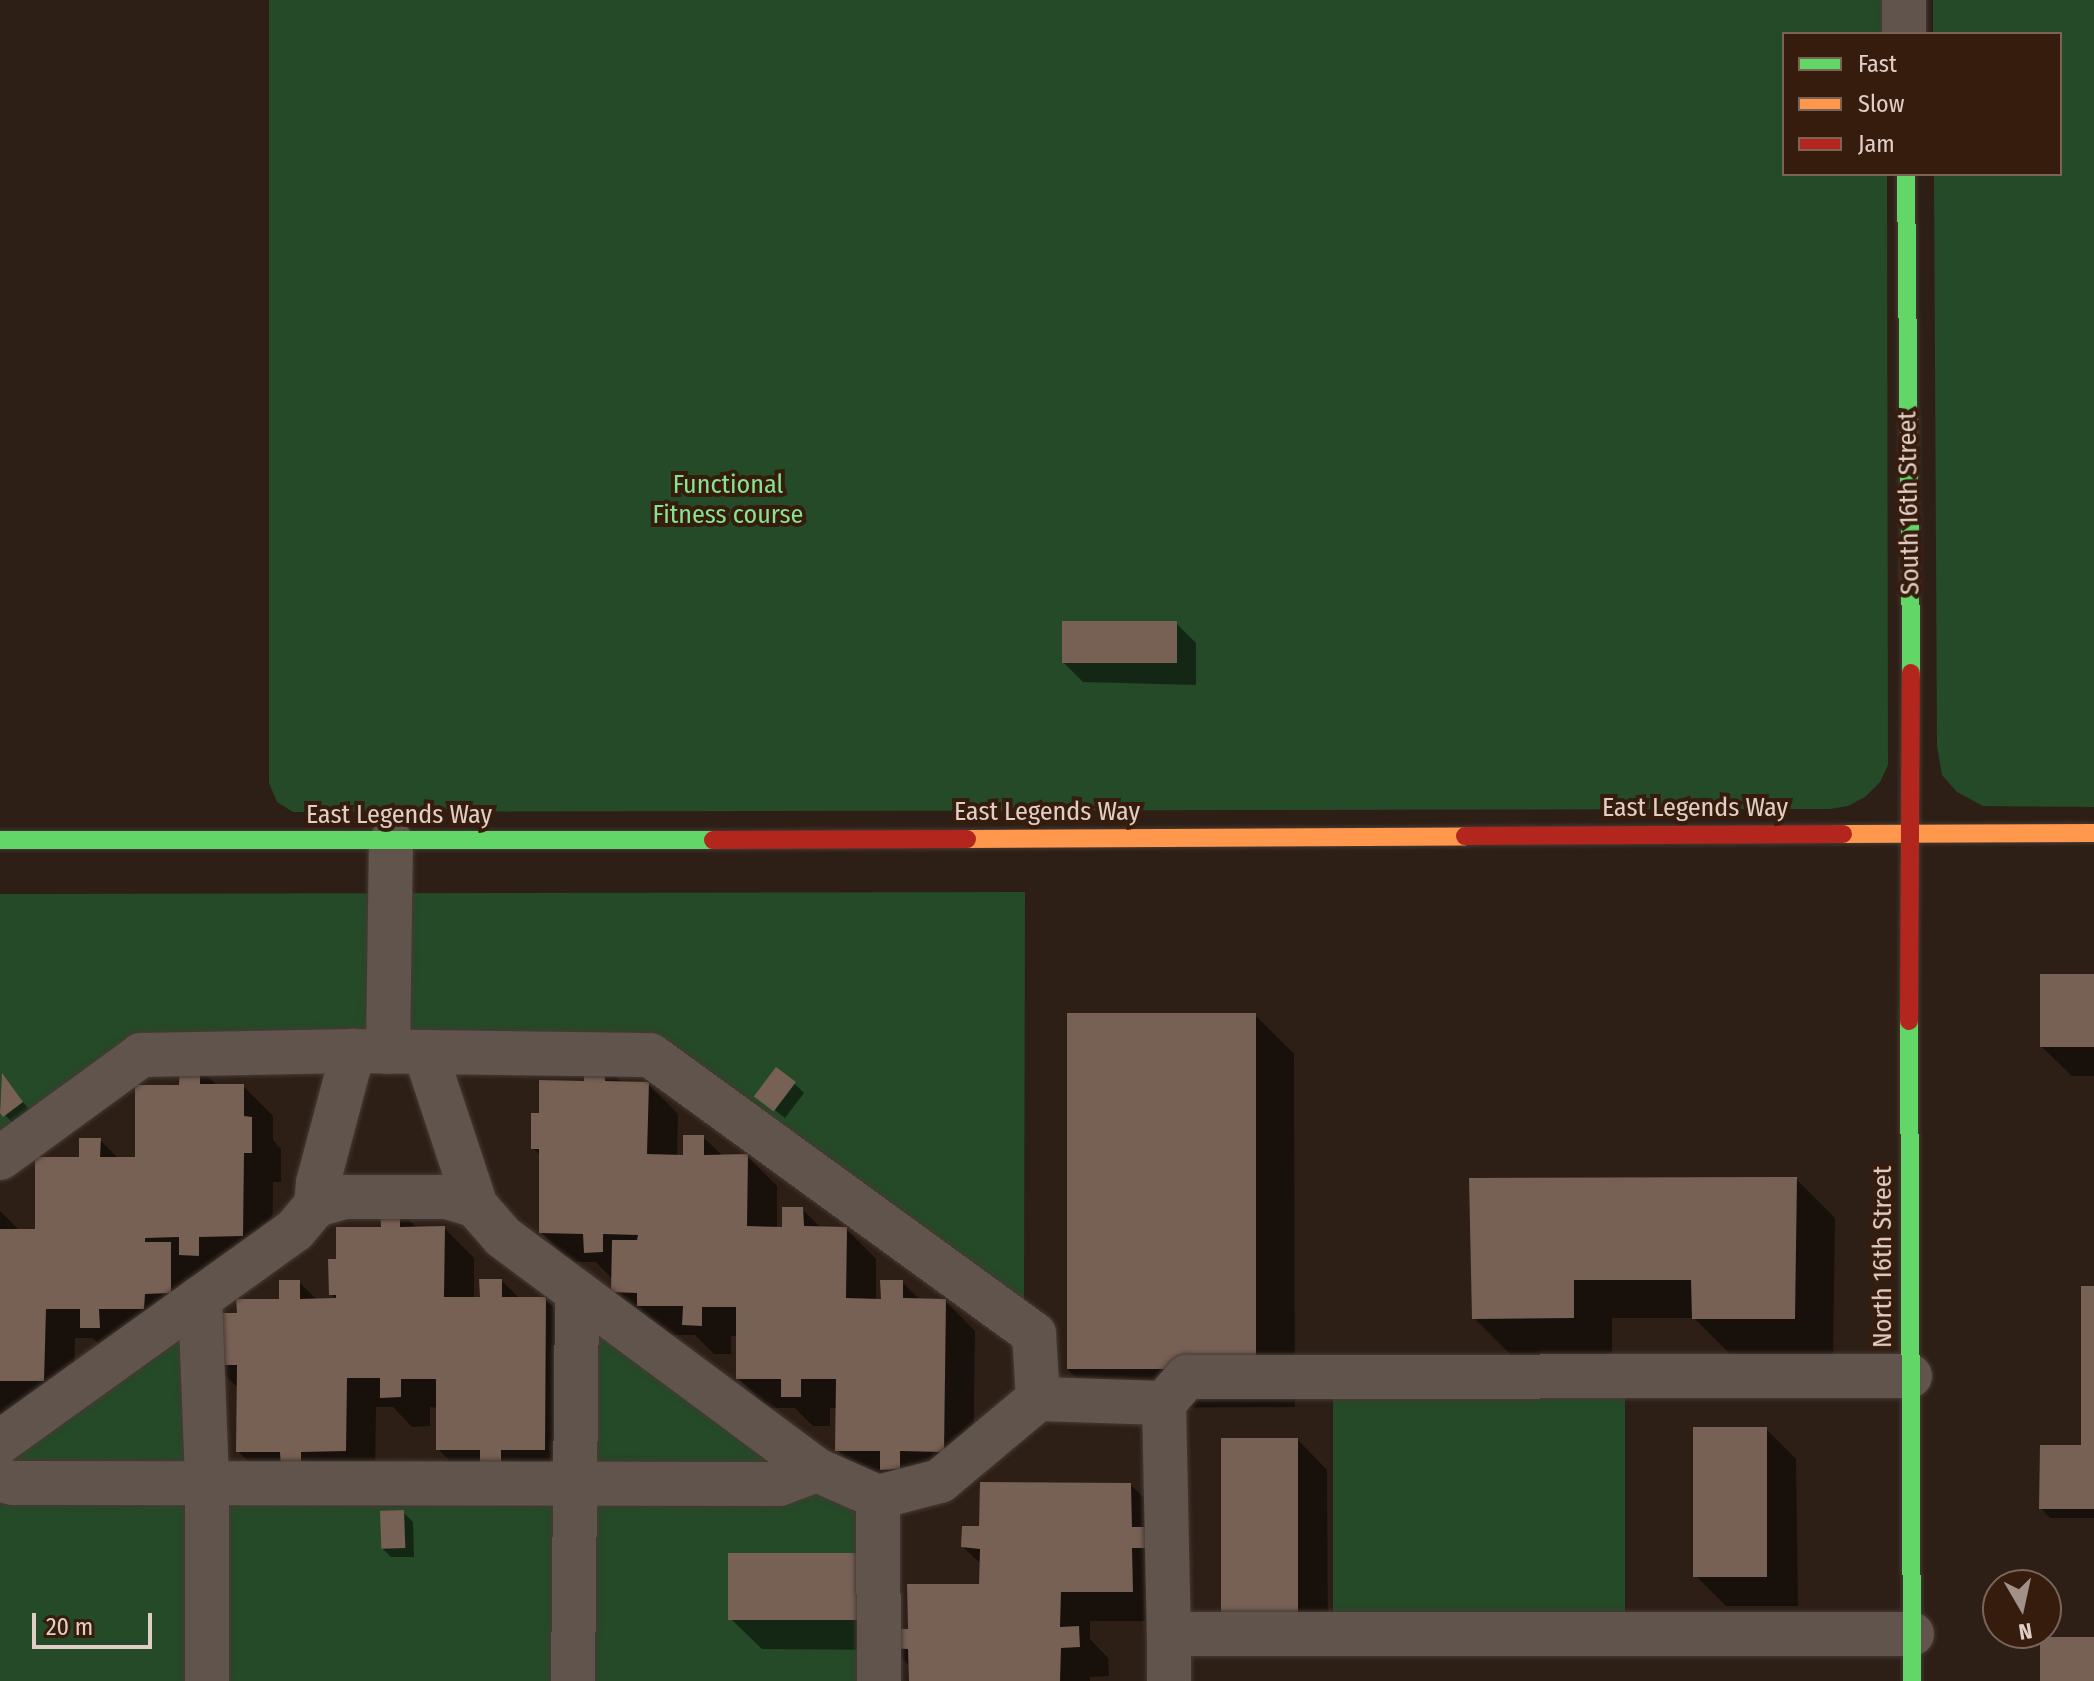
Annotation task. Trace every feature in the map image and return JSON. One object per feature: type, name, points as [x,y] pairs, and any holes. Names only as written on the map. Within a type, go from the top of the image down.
[{"type":"street","points":[[1904,0],[1904,32]]},
{"type":"street","name":"South 16th Street","points":[[1906,176],[1912,832]]},
{"type":"street","name":"North 16th Street","points":[[1912,832],[1908,1077],[1912,1681]]},
{"type":"street","name":"East Legends Way","points":[[0,840],[391,842],[2094,833]]},
{"type":"street","points":[[316,1205],[318,1183],[389,1051],[391,842]]},
{"type":"street","points":[[389,1051],[476,1206],[503,1237],[817,1470],[878,1497],[940,1481],[1015,1422],[1038,1399],[1164,1403]]},
{"type":"street","points":[[0,1158],[141,1055],[389,1051],[650,1055],[1034,1334],[1038,1399]]},
{"type":"street","points":[[0,1442],[295,1230],[316,1205],[344,1197],[447,1197],[476,1206]]},
{"type":"street","points":[[573,1681],[577,1292]]},
{"type":"street","points":[[200,1298],[207,1484],[207,1681]]},
{"type":"street","points":[[1169,1681],[1164,1403],[1187,1377],[1323,1371],[1910,1376]]},
{"type":"street","points":[[0,1480],[13,1483],[207,1484],[779,1484],[817,1470]]},
{"type":"street","points":[[878,1497],[879,1681]]},
{"type":"street","points":[[1169,1634],[1912,1634]]},
{"type":"green space","name":"Functional Fitness course","points":[[269,0],[1887,0],[1887,32],[1782,32],[1782,176],[1887,176],[1888,765],[1880,782],[1865,797],[1848,806],[1830,809],[293,812],[277,802],[269,783]]},
{"type":"green space","points":[[1933,0],[2094,0],[2094,807],[1983,806],[1957,792],[1942,775],[1937,746],[1934,176],[2062,176],[2062,32],[1933,32]]},
{"type":"green space","points":[[1025,892],[1024,1303],[644,1038],[144,1038],[0,1140],[0,894]]},
{"type":"green space","points":[[586,1321],[782,1453],[855,1513],[864,1538],[865,1681],[0,1681],[0,1454],[184,1324],[193,1494],[587,1493]]},
{"type":"green space","points":[[1333,1392],[1625,1392],[1625,1616],[1333,1616]]},
{"type":"building","points":[[1062,621],[1177,621],[1177,663],[1062,663]]},
{"type":"building","points":[[2040,974],[2094,974],[2094,1047],[2040,1047]]},
{"type":"building","points":[[1067,1013],[1256,1013],[1256,1369],[1067,1369]]},
{"type":"building","points":[[584,1062],[604,1062],[605,1081],[649,1082],[647,1154],[683,1155],[683,1135],[704,1135],[704,1155],[748,1154],[747,1226],[782,1227],[782,1207],[803,1207],[804,1226],[847,1227],[846,1298],[881,1299],[880,1280],[903,1280],[903,1298],[946,1299],[944,1452],[900,1451],[900,1469],[880,1470],[880,1451],[835,1451],[836,1379],[801,1379],[801,1397],[781,1397],[781,1379],[736,1379],[736,1307],[702,1307],[702,1326],[682,1325],[683,1306],[637,1306],[637,1293],[611,1292],[612,1240],[637,1240],[638,1235],[603,1234],[603,1252],[584,1253],[583,1234],[539,1233],[539,1149],[531,1149],[531,1113],[539,1113],[539,1080],[584,1081]]},
{"type":"building","points":[[180,1065],[200,1066],[200,1084],[244,1084],[244,1116],[252,1117],[252,1153],[244,1153],[243,1236],[199,1237],[199,1256],[179,1255],[179,1237],[145,1238],[145,1242],[171,1242],[171,1293],[145,1294],[144,1309],[99,1309],[100,1328],[80,1328],[80,1309],[46,1309],[44,1381],[0,1381],[0,1229],[35,1229],[35,1157],[79,1157],[79,1138],[101,1138],[100,1157],[135,1157],[135,1085],[179,1085]]},
{"type":"building","points":[[776,1067],[796,1082],[774,1112],[754,1097]]},
{"type":"building","points":[[2,1073],[23,1102],[3,1117],[0,1113]]},
{"type":"building","points":[[1797,1177],[1795,1319],[1692,1319],[1691,1280],[1574,1280],[1574,1318],[1472,1319],[1469,1178]]},
{"type":"building","points":[[380,1208],[400,1208],[400,1227],[445,1226],[444,1297],[480,1297],[479,1279],[502,1279],[502,1297],[546,1297],[545,1450],[501,1450],[501,1469],[480,1469],[480,1450],[436,1450],[436,1379],[401,1379],[401,1397],[380,1398],[380,1378],[347,1378],[346,1451],[301,1452],[301,1469],[281,1469],[280,1452],[236,1452],[237,1365],[212,1365],[211,1313],[237,1313],[236,1299],[279,1299],[279,1280],[300,1280],[300,1299],[336,1298],[336,1295],[329,1295],[328,1259],[336,1259],[336,1227],[381,1227]]},
{"type":"building","points":[[2081,1286],[2094,1286],[2094,1509],[2039,1509],[2040,1445],[2081,1445]]},
{"type":"building","points":[[1693,1427],[1767,1427],[1767,1577],[1693,1577]]},
{"type":"building","points":[[1221,1438],[1298,1438],[1298,1613],[1221,1613]]},
{"type":"building","points":[[980,1482],[1131,1483],[1132,1527],[1151,1527],[1151,1548],[1132,1548],[1133,1592],[1061,1592],[1060,1627],[1079,1626],[1080,1647],[1061,1648],[1060,1681],[909,1681],[908,1649],[889,1648],[890,1629],[908,1629],[907,1584],[979,1584],[980,1549],[961,1547],[962,1526],[979,1526]]},
{"type":"building","points":[[404,1510],[405,1548],[381,1549],[380,1511]]},
{"type":"building","points":[[728,1553],[864,1553],[864,1620],[728,1620]]},
{"type":"building","points":[[2062,1637],[2094,1637],[2094,1681],[2040,1681],[2040,1649],[2062,1649]]},
{"type":"traffic: fast","points":[[1906,176],[1911,673]]},
{"type":"traffic: fast","points":[[0,840],[713,840]]},
{"type":"traffic: fast","points":[[1909,1021],[1912,1681]]},
{"type":"traffic: slow","points":[[1843,834],[2094,833]]},
{"type":"traffic: slow","points":[[967,839],[1465,836]]},
{"type":"traffic: jam","points":[[1909,1021],[1911,673]]},
{"type":"traffic: jam","points":[[1465,836],[1843,834]]},
{"type":"traffic: jam","points":[[713,840],[967,839]]}]
